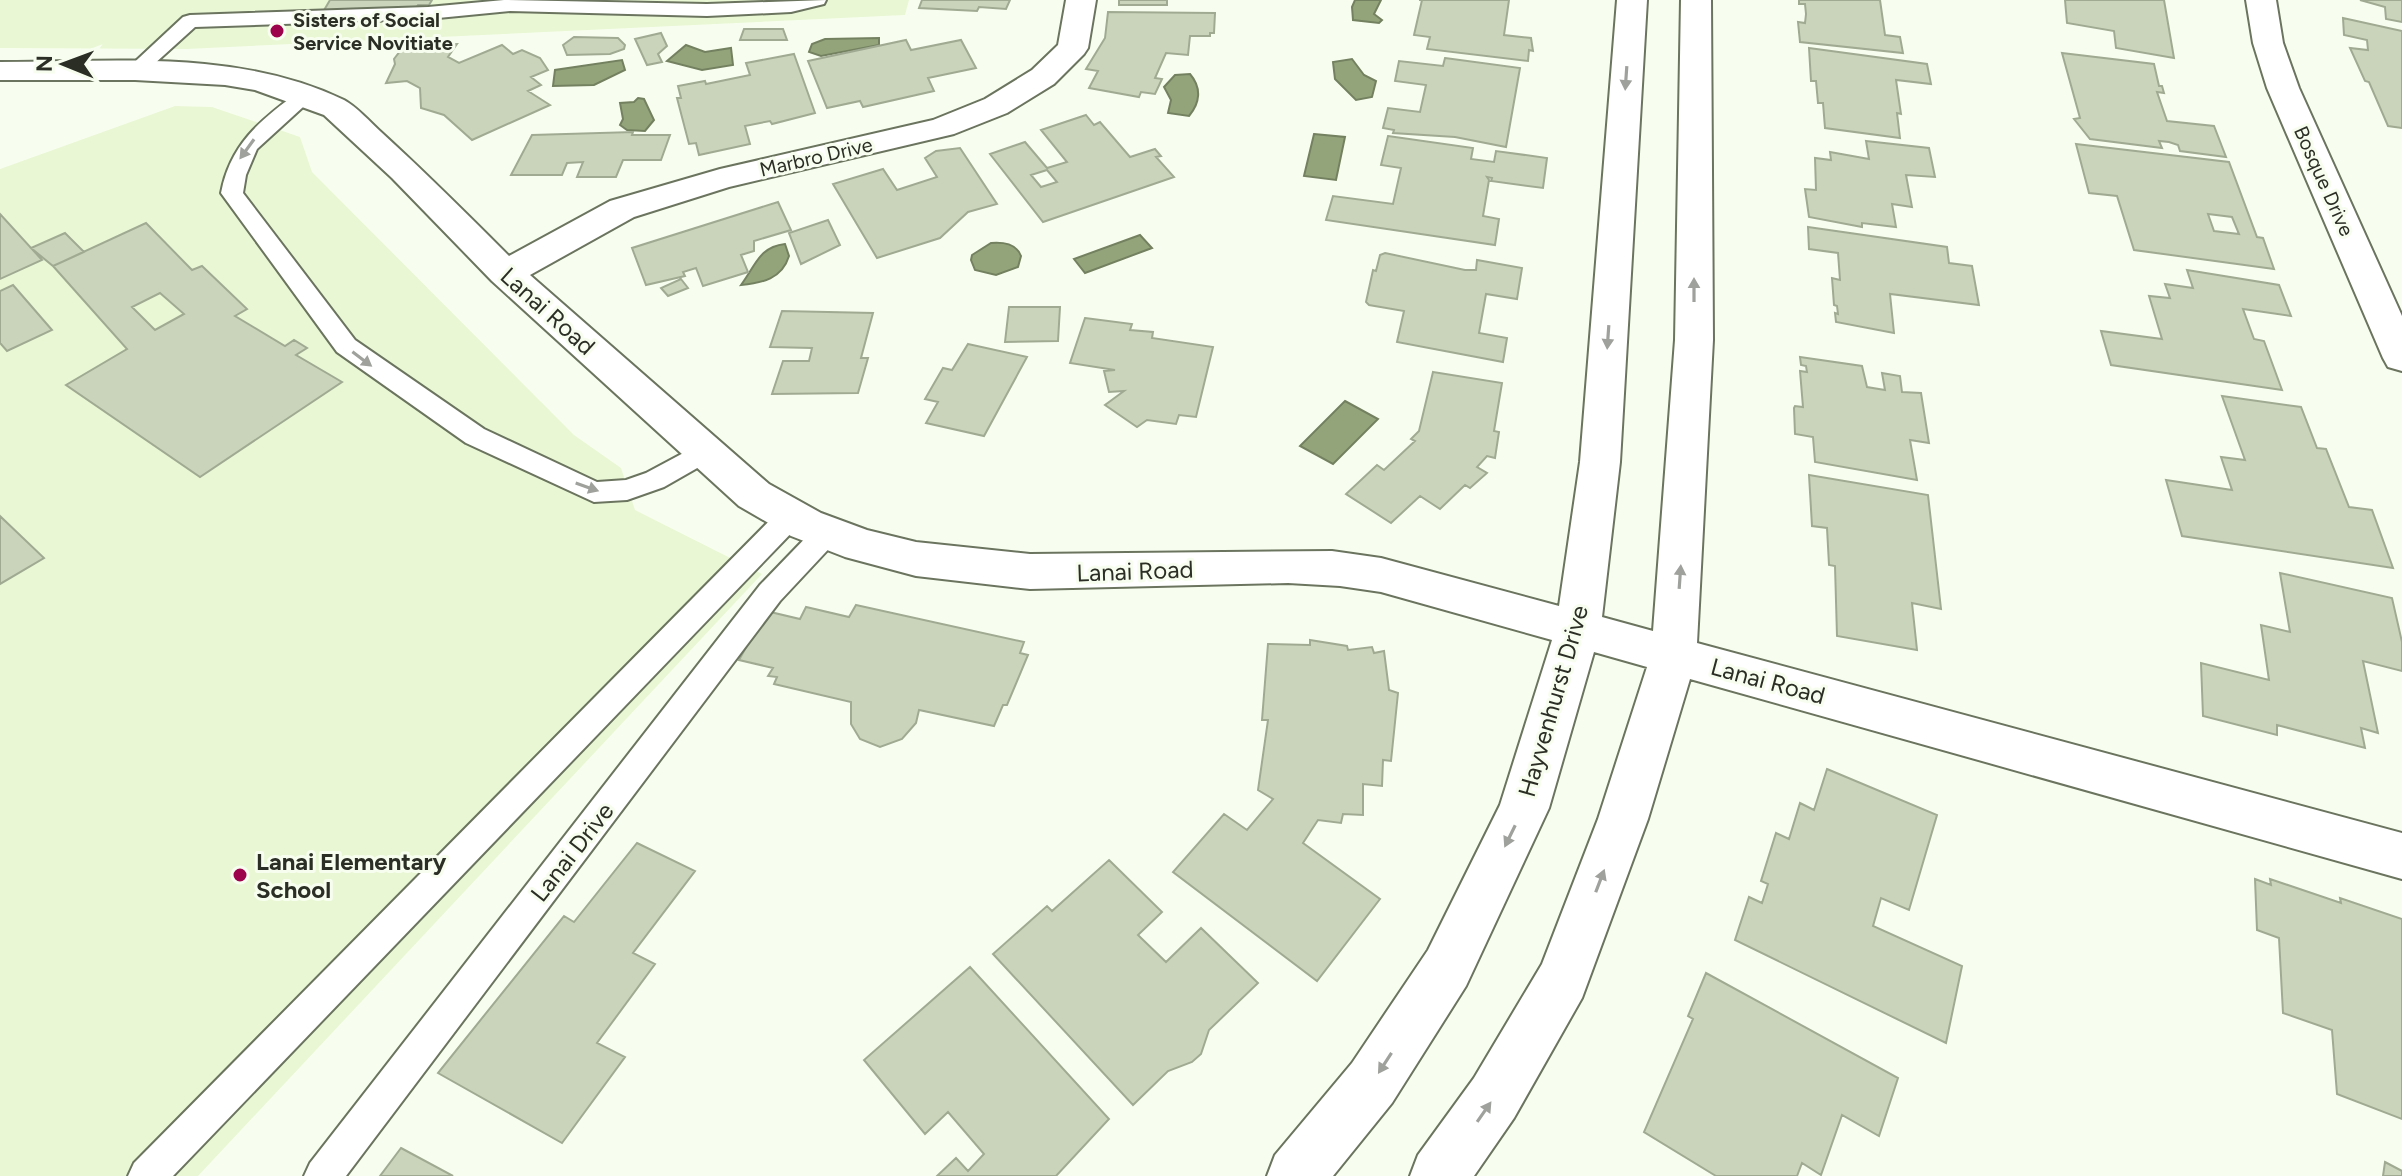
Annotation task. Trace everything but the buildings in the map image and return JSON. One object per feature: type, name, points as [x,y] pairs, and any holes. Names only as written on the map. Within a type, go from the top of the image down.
[{"type":"street","name":"Marbro Drive","points":[[505,273],[622,209],[720,179],[943,127],[996,106],[1043,77],[1073,48],[1081,0]]},
{"type":"street","name":"Bosque Drive","points":[[2261,0],[2268,43],[2283,88],[2402,358]]},
{"type":"street","name":"Hayvenhurst Drive","points":[[1296,1176],[1372,1083],[1447,968],[1524,808],[1578,628],[1663,15]]},
{"type":"street","name":"Hayvenhurst Drive","points":[[1439,1176],[1494,1098],[1563,979],[1623,819],[1674,655],[1694,340],[1663,15]]},
{"type":"street","name":"Lanai Road","points":[[0,71],[135,71],[225,76],[261,82],[335,108],[404,171],[505,273],[754,495],[808,525],[906,559],[991,572],[1065,574],[1315,567],[1381,575],[2402,856]]},
{"type":"lane","points":[[135,71],[190,21],[428,13],[510,5],[707,10],[791,6],[817,0]]},
{"type":"lane","points":[[304,97],[244,149],[235,169],[232,193],[346,346],[384,376],[475,436],[594,492],[627,490],[655,480],[704,452]]},
{"type":"lane","points":[[147,1176],[808,525]]},
{"type":"lane","name":"Lanai Drive","points":[[323,1176],[770,593],[808,525]]},
{"type":"shaded area","name":"Sisters of Social Service Novitiate","points":[[0,0],[909,0],[905,15],[187,49],[0,48]]},
{"type":"shaded area","points":[[1355,0],[1381,0],[1374,14],[1382,20],[1379,23],[1353,20]]},
{"type":"shaded area","points":[[879,38],[879,45],[821,56],[809,52],[812,44],[825,39]]},
{"type":"shaded area","points":[[686,45],[705,52],[731,48],[733,65],[702,70],[667,61]]},
{"type":"shaded area","points":[[1352,59],[1364,75],[1376,81],[1372,97],[1356,100],[1335,79],[1333,62]]},
{"type":"shaded area","points":[[622,60],[625,70],[594,85],[553,86],[555,70]]},
{"type":"shaded area","points":[[1190,74],[1198,90],[1193,111],[1189,116],[1168,113],[1171,100],[1164,87],[1175,75]]},
{"type":"shaded area","points":[[638,98],[644,99],[654,120],[645,131],[627,130],[620,125],[623,119],[620,103],[634,102]]},
{"type":"shaded area","name":"Lanai Elementary School","points":[[175,106],[212,107],[300,137],[312,172],[574,435],[621,468],[635,510],[762,574],[198,1176],[0,1176],[0,169]]},
{"type":"shaded area","points":[[1314,134],[1345,137],[1336,180],[1304,176]]},
{"type":"shaded area","points":[[1140,235],[1152,248],[1085,273],[1074,259]]},
{"type":"shaded area","points":[[991,243],[1004,243],[1016,248],[1021,256],[1018,267],[996,275],[975,270],[972,255]]},
{"type":"shaded area","points":[[785,244],[789,256],[782,270],[764,281],[741,285],[764,253]]},
{"type":"shaded area","points":[[1345,401],[1378,419],[1333,464],[1300,446]]},
{"type":"place","name":"Sisters of Social Service Novitiate","points":[[277,31]]},
{"type":"place","name":"Lanai Elementary School","points":[[240,875]]}]
